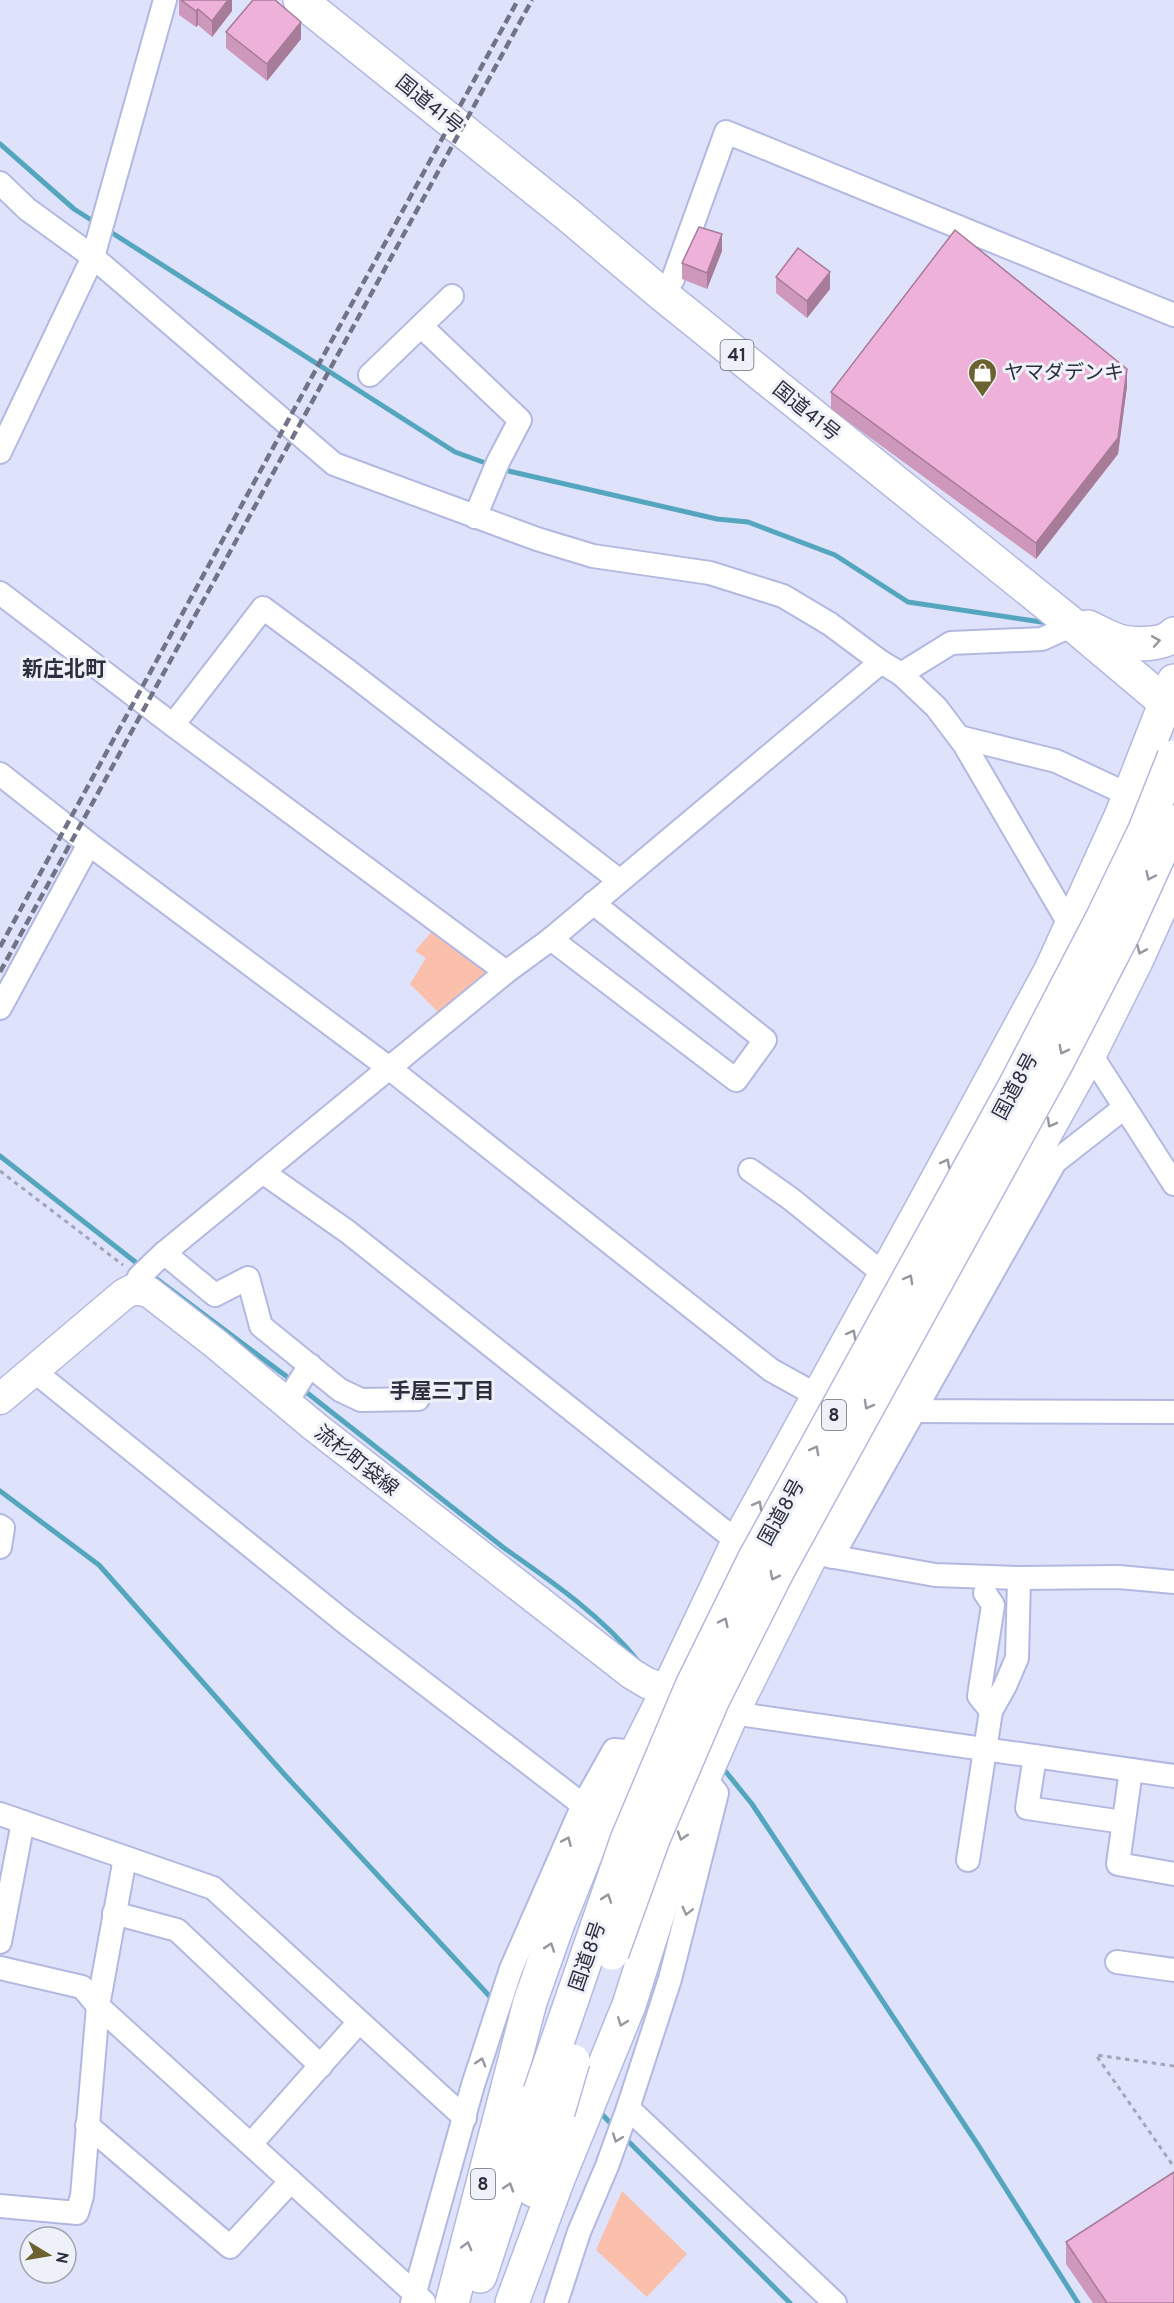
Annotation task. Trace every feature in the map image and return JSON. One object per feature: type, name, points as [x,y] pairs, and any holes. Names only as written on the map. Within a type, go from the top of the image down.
[{"type":"highway","name":"国道41号","points":[[300,0],[1067,620],[1171,698]]},
{"type":"highway","points":[[1067,620],[1123,642],[1147,643],[1170,639],[1174,634]]},
{"type":"highway","name":"8","points":[[452,2303],[530,2002],[588,1848],[668,1690],[738,1542],[1051,970],[1171,698]]},
{"type":"highway","name":"国道8号","points":[[472,2303],[540,2092],[627,1840],[692,1686],[754,1560],[1014,1088],[1103,917],[1145,830],[1174,757]]},
{"type":"highway","name":"国道8号","points":[[497,2303],[578,2044],[653,1839],[713,1699],[778,1570],[1057,1062],[1123,934],[1174,822]]},
{"type":"highway","points":[[512,2303],[558,2179],[629,2005],[685,1828],[732,1713],[905,1408],[1090,1053],[1174,878]]},
{"type":"main road","points":[[0,1399],[136,1283]]},
{"type":"main road","name":"流杉町袋線","points":[[136,1283],[288,1399],[632,1674],[668,1690],[732,1713]]},
{"type":"street","points":[[0,452],[93,257],[165,0]]},
{"type":"street","points":[[663,295],[673,279],[726,132],[1174,315]]},
{"type":"street","points":[[0,183],[27,209],[93,257],[334,464],[592,556],[710,573],[783,596],[830,624],[901,674],[936,707],[959,737],[1071,927]]},
{"type":"street","points":[[370,375],[452,296]]},
{"type":"street","points":[[421,326],[520,420],[475,516]]},
{"type":"street","points":[[0,593],[173,725],[506,972]]},
{"type":"street","points":[[173,725],[263,608],[620,881]]},
{"type":"street","points":[[901,674],[951,643],[1042,639],[1067,620]]},
{"type":"street","points":[[136,1283],[164,1253],[506,972],[551,939],[881,662]]},
{"type":"street","points":[[959,737],[1056,761],[1130,795]]},
{"type":"street","points":[[0,774],[89,844],[389,1068],[771,1370],[818,1396]]},
{"type":"street","points":[[0,1008],[89,844]]},
{"type":"street","points":[[551,939],[735,1080],[765,1040],[593,903]]},
{"type":"street","points":[[1090,1053],[1174,1184]]},
{"type":"street","points":[[905,1408],[1055,1162],[1124,1108]]},
{"type":"street","points":[[750,1170],[791,1198],[885,1275]]},
{"type":"street","points":[[264,1173],[348,1232],[738,1542]]},
{"type":"street","points":[[164,1253],[215,1295],[248,1278],[261,1326],[307,1370],[340,1390],[361,1400],[418,1399]]},
{"type":"street","points":[[288,1399],[307,1370]]},
{"type":"street","points":[[34,1371],[346,1624],[583,1805]]},
{"type":"street","points":[[905,1408],[1174,1412]]},
{"type":"street","points":[[0,1526],[3,1528],[0,1546]]},
{"type":"street","points":[[822,1555],[935,1575],[1019,1578],[1119,1577],[1174,1582]]},
{"type":"street","points":[[968,1860],[991,1711],[1017,1658],[1019,1578]]},
{"type":"street","points":[[985,1593],[993,1605],[979,1696],[991,1711]]},
{"type":"street","points":[[732,1713],[1174,1776]]},
{"type":"street","points":[[0,1968],[82,1987],[98,2006],[251,2144],[418,2300],[465,2118],[488,2038],[512,1969],[583,1805],[614,1750],[636,1752]]},
{"type":"street","points":[[1035,1756],[1027,1808],[1123,1822]]},
{"type":"street","points":[[1131,1770],[1118,1864],[1174,1874]]},
{"type":"street","points":[[556,2303],[579,2232],[608,2166],[670,1978],[717,1793],[704,1777]]},
{"type":"street","points":[[0,1814],[213,1888],[465,2118]]},
{"type":"street","points":[[0,1942],[23,1822]]},
{"type":"street","points":[[0,2209],[77,2213],[82,2196],[98,2006],[125,1858]]},
{"type":"street","points":[[114,1913],[177,1930],[321,2066]]},
{"type":"street","points":[[1117,1962],[1174,1971]]},
{"type":"street","points":[[251,2144],[359,2022]]},
{"type":"street","points":[[628,2108],[835,2303]]},
{"type":"street","points":[[87,2125],[230,2247],[291,2181]]},
{"type":"path","points":[[0,1171],[136,1283]]},
{"type":"path","points":[[1174,2067],[1096,2055],[1174,2167]]},
{"type":"shaded area","points":[[436,927],[489,964],[489,977],[441,1015],[410,984],[426,958],[415,951]]},
{"type":"shaded area","points":[[622,2191],[687,2254],[647,2297],[596,2250]]},
{"type":"building","points":[[181,0],[228,0],[212,21],[198,9],[196,11]]},
{"type":"building","points":[[253,0],[275,0],[301,22],[267,64],[226,32]]},
{"type":"building","points":[[699,227],[722,234],[707,273],[682,263]]},
{"type":"building","name":"ヤマダデンキ","points":[[955,230],[1127,369],[1118,438],[1036,543],[831,392]]},
{"type":"building","points":[[798,248],[830,272],[807,301],[776,277]]},
{"type":"building","points":[[1174,2172],[1174,2303],[1107,2303],[1066,2242]]},
{"type":"waterway","points":[[0,144],[74,209],[96,223]]},
{"type":"waterway","points":[[106,229],[455,452],[491,465]]},
{"type":"waterway","points":[[500,469],[717,519],[748,522],[835,555],[908,602],[1048,623]]},
{"type":"waterway","points":[[0,1156],[143,1268]]},
{"type":"waterway","points":[[150,1274],[294,1382]]},
{"type":"waterway","points":[[301,1388],[504,1548],[575,1600],[608,1629],[638,1661]]},
{"type":"waterway","points":[[0,1491],[99,1565],[284,1774],[494,2001]]},
{"type":"waterway","points":[[722,1767],[752,1804],[978,2145],[1078,2303]]},
{"type":"waterway","points":[[598,2110],[614,2127]]},
{"type":"waterway","points":[[625,2138],[790,2303]]},
{"type":"railway","points":[[0,947],[518,0]]},
{"type":"railway","points":[[0,972],[532,0]]},
{"type":"place","name":"ヤマダデンキ","points":[[983,398]]},
{"type":"district","name":"新庄北町","points":[[64,669]]},
{"type":"district","name":"手屋三丁目","points":[[442,1391]]}]
